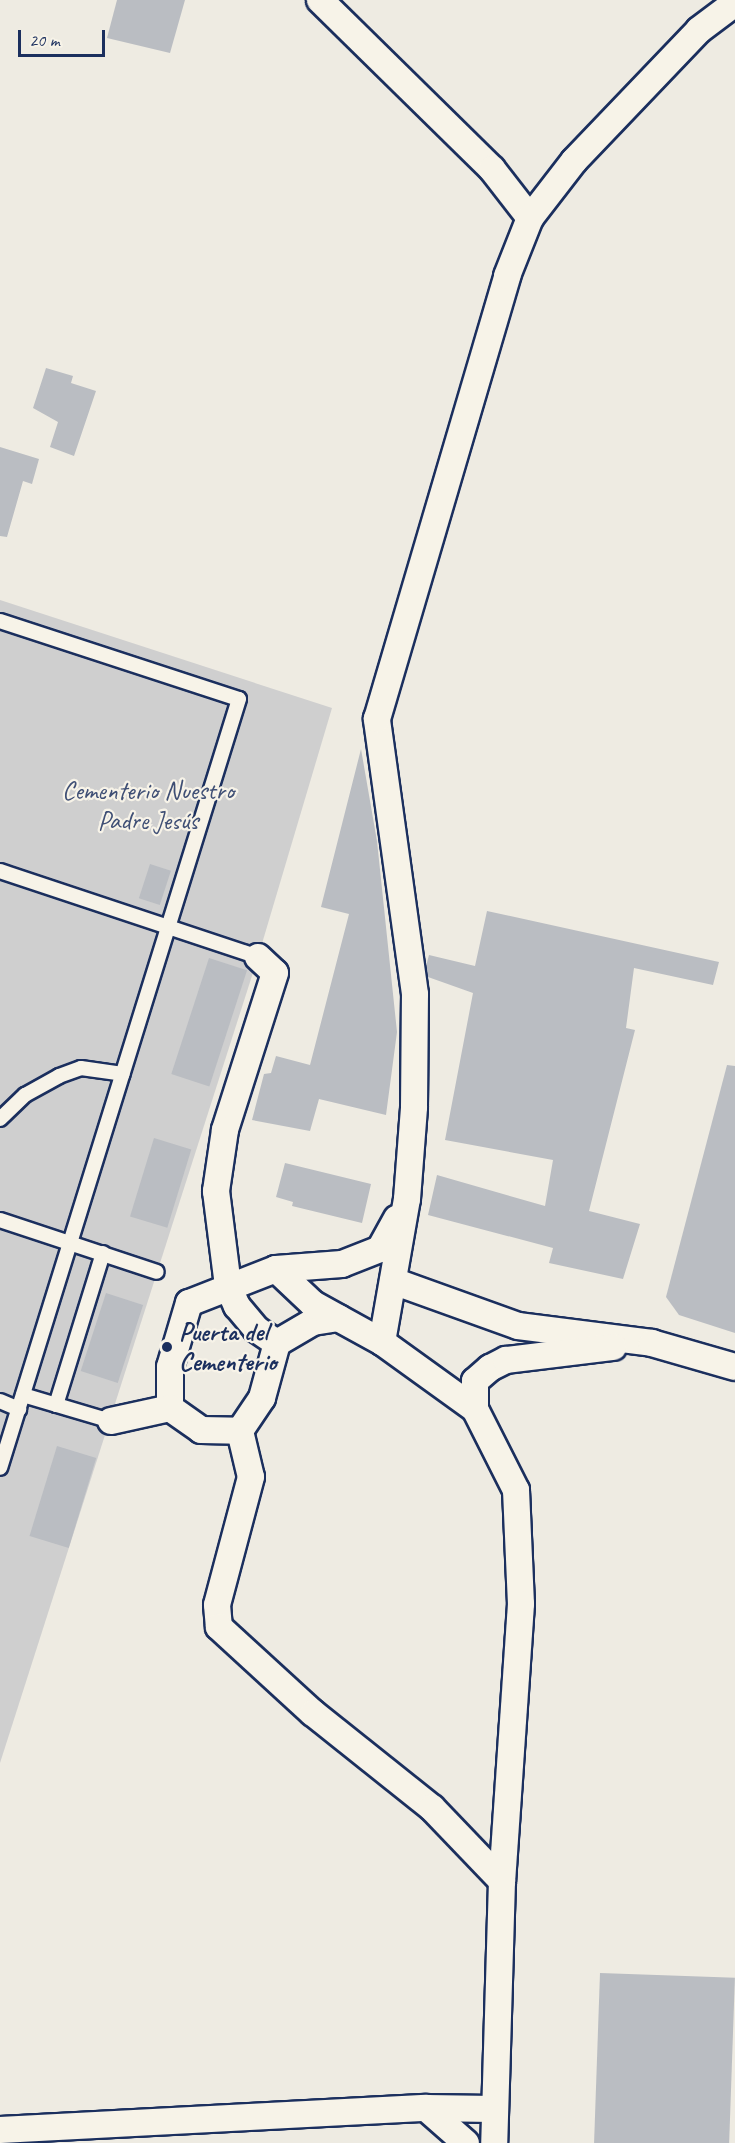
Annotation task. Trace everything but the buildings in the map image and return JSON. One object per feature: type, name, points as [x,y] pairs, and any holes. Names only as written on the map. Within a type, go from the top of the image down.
[{"type":"street","points":[[320,0],[492,169],[530,218]]},
{"type":"street","points":[[382,1342],[407,1199],[414,1107],[416,994],[377,719],[507,276],[530,218],[574,161],[699,30],[735,3]]},
{"type":"street","points":[[258,957],[275,973],[225,1130],[216,1191],[228,1286],[237,1306],[256,1329],[277,1343]]},
{"type":"street","points":[[170,1408],[170,1367],[189,1304],[228,1286],[276,1269],[342,1263],[380,1249],[407,1199]]},
{"type":"street","points":[[276,1269],[313,1304],[382,1342],[475,1409]]},
{"type":"street","points":[[393,1281],[518,1326],[652,1343],[735,1367]]},
{"type":"street","points":[[339,1318],[313,1322],[277,1343],[262,1398],[240,1431],[251,1477],[217,1605],[219,1628],[313,1713],[432,1808],[502,1881]]},
{"type":"street","points":[[494,2143],[502,1881],[521,1604],[516,1490],[475,1409],[475,1381],[490,1368],[506,1360],[652,1343]]},
{"type":"street","points":[[111,1421],[170,1408],[201,1430],[240,1431]]},
{"type":"street","points":[[0,2130],[426,2108],[494,2109]]},
{"type":"street","points":[[426,2108],[466,2143]]},
{"type":"lane","points":[[0,621],[239,699],[0,1468]]},
{"type":"lane","points":[[0,872],[258,957]]},
{"type":"lane","points":[[0,1119],[25,1095],[59,1076],[81,1068],[123,1074]]},
{"type":"lane","points":[[0,1220],[158,1272]]},
{"type":"lane","points":[[56,1405],[103,1253]]},
{"type":"lane","points":[[0,1401],[56,1405],[111,1421]]},
{"type":"green space","name":"Cementerio Nuestro Padre Jesús","points":[[0,600],[332,708],[258,957],[0,1763]]},
{"type":"place","name":"Puerta del Cementerio","points":[[167,1347]]}]
